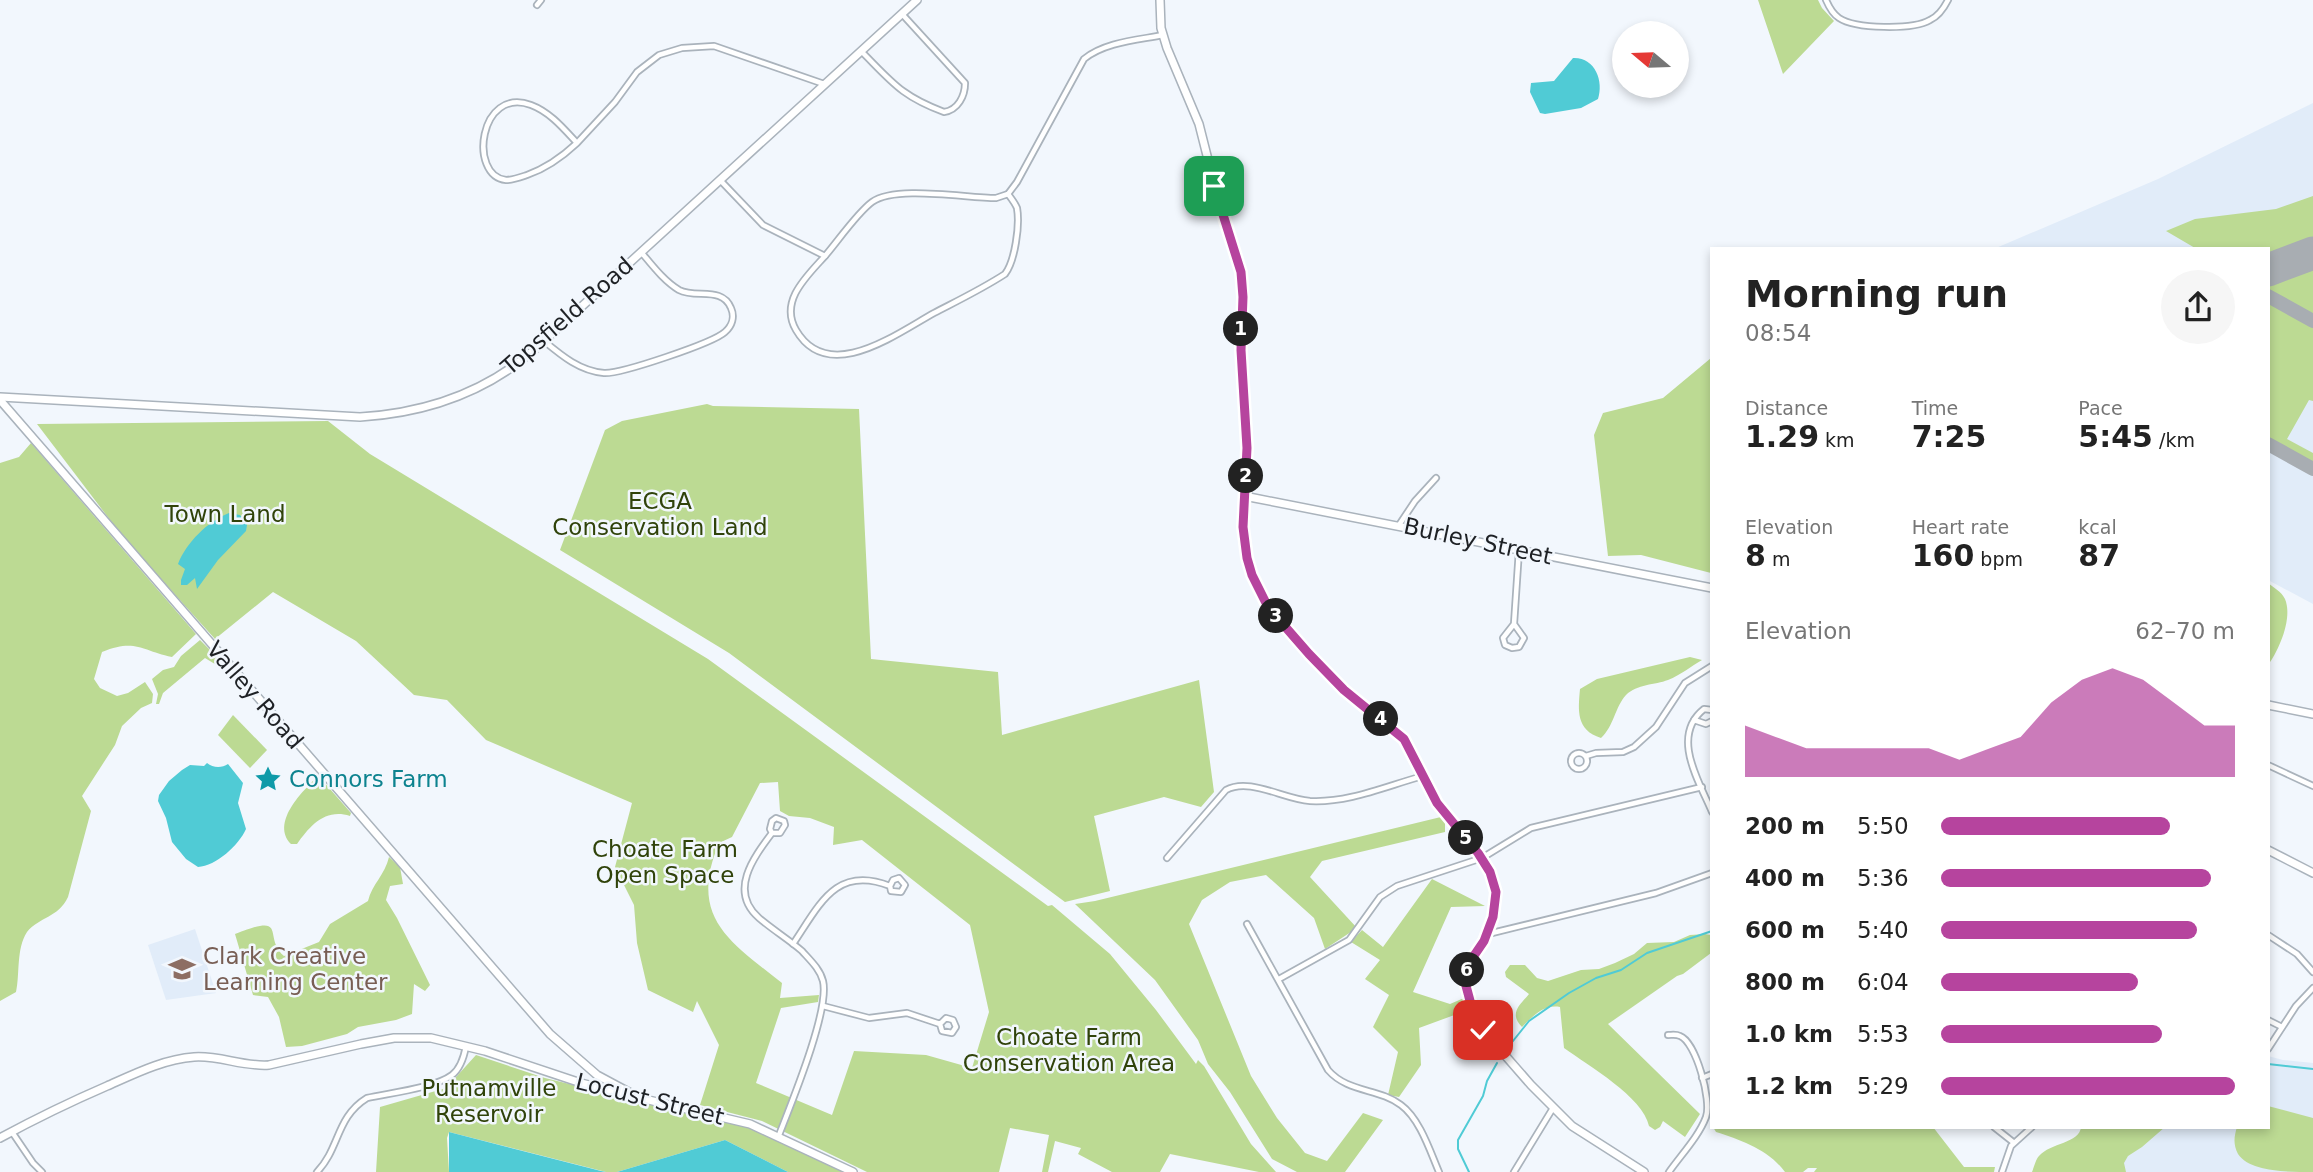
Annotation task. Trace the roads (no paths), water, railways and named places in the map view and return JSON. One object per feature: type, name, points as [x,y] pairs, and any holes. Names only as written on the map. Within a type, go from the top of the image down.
[{"type":"main road","name":"Topsfield Road","points":[[0,398],[310,415],[389,415],[435,405],[489,383],[517,365],[544,341],[917,0]]},
{"type":"main road","points":[[1160,0],[1163,35],[1172,63],[1199,124],[1221,211],[1241,272],[1241,350],[1247,448],[1243,527],[1247,558],[1264,600],[1337,683],[1404,739],[1442,811],[1482,858],[1490,872],[1496,892],[1493,917],[1487,934],[1466,972],[1465,990],[1473,1012],[1487,1034],[1572,1126],[1644,1172]]},
{"type":"main road","name":"Valley Road","points":[[0,398],[550,1034],[597,1075],[638,1097]]},
{"type":"main road","name":"Burley Street","points":[[1244,496],[1710,588]]},
{"type":"main road","points":[[2270,705],[2313,714]]},
{"type":"main road","points":[[2270,851],[2313,873]]},
{"type":"main road","name":"Locust Street","points":[[0,1138],[63,1105],[128,1076],[184,1058],[209,1057],[249,1065],[268,1065],[361,1044],[415,1037],[466,1046],[581,1083],[736,1119],[779,1135],[853,1172]]},
{"type":"street","points":[[1826,0],[1832,12],[1847,22],[1896,27],[1931,20],[1948,0]]},
{"type":"street","points":[[861,50],[890,82],[910,97],[944,112],[953,109],[962,96],[965,83],[902,14]]},
{"type":"street","points":[[1008,194],[1016,205],[1017,214],[1014,253],[1005,274],[863,351],[832,355],[820,352],[803,340],[794,328],[790,309],[795,293],[866,207],[885,195],[908,193],[996,198],[1008,194],[1017,183],[1084,59],[1111,46],[1163,35]]},
{"type":"street","points":[[577,143],[542,110],[523,103],[506,105],[494,114],[487,123],[483,136],[488,167],[497,177],[505,180],[543,169],[577,143],[615,102],[637,72],[659,55],[682,48],[714,46],[824,84]]},
{"type":"street","points":[[719,179],[763,225],[825,256]]},
{"type":"street","points":[[544,341],[575,365],[594,371],[615,373],[700,344],[725,332],[733,319],[732,309],[725,299],[720,296],[690,294],[678,289],[665,279],[640,251]]},
{"type":"street","points":[[1399,525],[1415,501],[1436,478]]},
{"type":"street","points":[[1514,624],[1522,633],[1523,642],[1519,648],[1505,645],[1503,638],[1514,624],[1520,549]]},
{"type":"street","points":[[1586,756],[1623,752],[1634,747],[1656,727],[1685,683],[1710,667]]},
{"type":"street","points":[[1710,710],[1704,709],[1694,720],[1687,738],[1688,749],[1710,807]]},
{"type":"street","points":[[1694,720],[1706,724],[1710,722]]},
{"type":"street","points":[[2270,766],[2313,786]]},
{"type":"street","points":[[1167,858],[1226,790],[1238,785],[1247,785],[1289,798],[1327,801],[1423,776]]},
{"type":"street","points":[[1279,979],[1349,940],[1375,903],[1387,891],[1482,858],[1531,828],[1702,787]]},
{"type":"street","points":[[772,833],[748,866],[746,890],[749,904],[757,916],[793,944],[819,970],[824,982],[823,1006],[807,1061],[779,1135]]},
{"type":"street","points":[[1487,934],[1656,893],[1710,874]]},
{"type":"street","points":[[793,944],[814,912],[837,887],[848,880],[859,878],[890,886]]},
{"type":"street","points":[[1247,924],[1328,1070],[1342,1083],[1403,1106],[1414,1121],[1439,1172]]},
{"type":"street","points":[[2270,937],[2297,954],[2313,972]]},
{"type":"street","points":[[2270,1046],[2302,998],[2313,988]]},
{"type":"street","points":[[823,1006],[869,1018],[907,1013],[940,1024]]},
{"type":"street","points":[[2270,1021],[2282,1027]]},
{"type":"street","points":[[1668,1035],[1679,1036],[1686,1041],[1702,1078],[1708,1104],[1705,1118],[1669,1172]]},
{"type":"street","points":[[317,1172],[330,1155],[345,1118],[357,1104],[367,1098],[437,1082],[451,1076],[463,1061],[466,1046]]},
{"type":"street","points":[[1702,1078],[1710,1075]]},
{"type":"street","points":[[1514,1172],[1554,1107]]},
{"type":"street","points":[[1997,1129],[2013,1142]]},
{"type":"street","points":[[2002,1172],[2007,1152],[2013,1142],[2029,1129]]},
{"type":"street","points":[[12,1132],[42,1172]]},
{"type":"water","points":[[1573,58],[1587,61],[1596,71],[1600,85],[1598,99],[1581,108],[1540,113],[1530,92],[1531,83],[1554,81]]},
{"type":"water","points":[[229,513],[240,515],[247,525],[246,531],[218,560],[197,589],[195,578],[187,585],[181,585],[185,569],[178,564],[186,548],[206,527]]},
{"type":"water","points":[[207,763],[218,767],[228,764],[243,783],[238,803],[246,829],[226,854],[212,863],[198,867],[186,859],[172,842],[158,801],[169,781],[182,770],[190,765],[204,766]]},
{"type":"water","name":"Putnamville Reservoir","points":[[449,1132],[601,1171],[606,1172],[449,1172]]},
{"type":"water","points":[[725,1140],[788,1172],[617,1172]]},
{"type":"waterway","points":[[1509,1046],[1529,1021],[1569,993],[1596,978],[1621,970],[1647,953],[1710,932]]},
{"type":"waterway","points":[[1469,1172],[1458,1149],[1458,1140],[1483,1096],[1487,1081],[1497,1063]]},
{"type":"waterway","points":[[2270,1064],[2313,1069]]},
{"type":"place","name":"Connors Farm","points":[[268,779]]},
{"type":"place","name":"Clark Creative Learning Center","points":[[182,969]]},
{"type":"park label","name":"Town Land","points":[[225,514]]},
{"type":"park label","name":"ECGA Conservation Land","points":[[660,514]]},
{"type":"park label","name":"Choate Farm Open Space","points":[[665,862]]},
{"type":"park label","name":"Choate Farm Conservation Area","points":[[1069,1050]]}]
